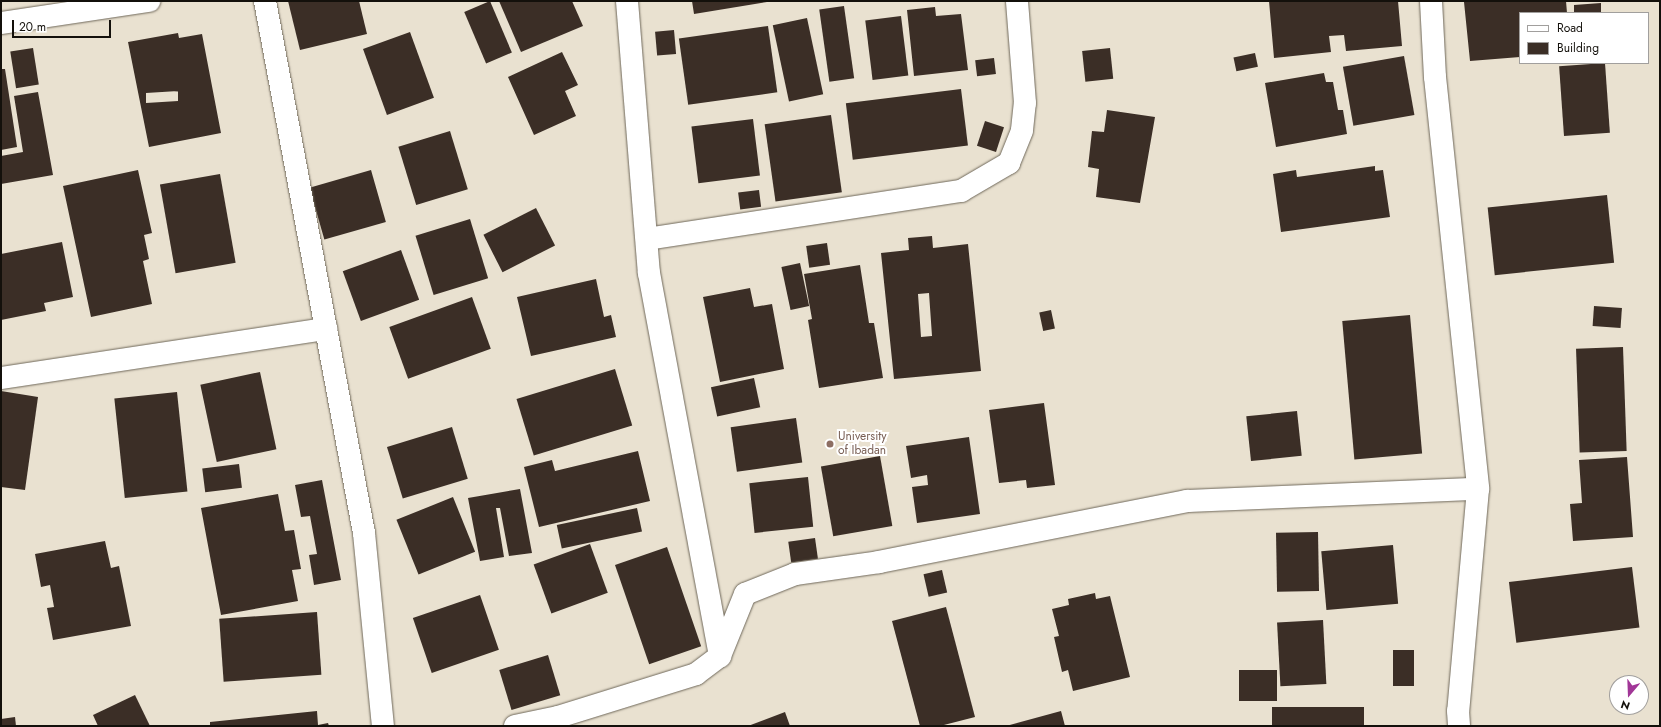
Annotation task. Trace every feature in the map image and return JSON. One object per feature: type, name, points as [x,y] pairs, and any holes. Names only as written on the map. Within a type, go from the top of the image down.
[{"type":"street","points":[[1,23],[149,1]]},
{"type":"street","points":[[266,1],[364,533],[384,726]]},
{"type":"street","points":[[627,1],[650,273],[720,656]]},
{"type":"street","points":[[647,239],[961,191],[1009,163],[1022,130],[1024,103],[1017,1]]},
{"type":"street","points":[[1431,1],[1435,77],[1478,489],[1458,711],[1460,726]]},
{"type":"street","points":[[1,378],[326,329]]},
{"type":"street","points":[[515,726],[558,717],[696,674],[720,656],[745,594],[794,574],[879,562],[1187,501],[1478,489]]},
{"type":"building","points":[[288,1],[359,1],[367,34],[300,50]]},
{"type":"building","points":[[490,1],[512,53],[486,63],[464,12]]},
{"type":"building","points":[[499,1],[572,1],[583,26],[521,52]]},
{"type":"building","points":[[692,1],[767,1],[767,2],[694,14]]},
{"type":"building","points":[[1269,1],[1398,1],[1402,46],[1346,51],[1344,35],[1329,36],[1331,52],[1274,58]]},
{"type":"building","points":[[1566,1],[1567,12],[1519,12],[1519,57],[1470,61],[1464,2]]},
{"type":"building","points":[[1601,3],[1601,12],[1574,12],[1574,5]]},
{"type":"building","points":[[844,6],[854,78],[829,82],[819,9]]},
{"type":"building","points":[[935,7],[936,16],[961,14],[968,70],[914,76],[907,10]]},
{"type":"building","points":[[901,16],[908,76],[873,80],[865,20]]},
{"type":"building","points":[[807,18],[823,94],[789,102],[773,25]]},
{"type":"building","points":[[768,26],[777,92],[688,105],[679,39]]},
{"type":"building","points":[[674,30],[676,54],[657,56],[655,32]]},
{"type":"building","points":[[410,32],[434,98],[387,115],[363,49]]},
{"type":"building","points":[[178,33],[179,38],[202,34],[221,133],[149,147],[128,42]],"holes":[[[178,91],[178,101],[146,103],[146,93]]]},
{"type":"building","points":[[33,48],[39,85],[16,88],[10,52]]},
{"type":"building","points":[[1110,48],[1113,79],[1085,82],[1082,51]]},
{"type":"building","points":[[562,52],[578,85],[565,91],[576,116],[534,135],[508,77]]},
{"type":"building","points":[[1255,53],[1258,67],[1236,71],[1233,58]]},
{"type":"building","points":[[1404,56],[1414,115],[1353,126],[1343,67]]},
{"type":"building","points":[[994,58],[996,74],[977,76],[975,60]]},
{"type":"building","points":[[1605,64],[1610,133],[1564,136],[1559,66]]},
{"type":"building","points":[[1,69],[5,69],[17,147],[1,150]]},
{"type":"building","points":[[1324,73],[1326,82],[1333,82],[1338,110],[1343,110],[1347,134],[1276,147],[1265,83]]},
{"type":"building","points":[[961,89],[968,146],[853,160],[846,103]]},
{"type":"building","points":[[38,92],[53,175],[1,184],[1,156],[23,152],[14,96]]},
{"type":"building","points":[[1107,110],[1155,117],[1140,203],[1096,197],[1099,169],[1088,167],[1092,131],[1104,132]]},
{"type":"building","points":[[831,115],[842,192],[776,202],[765,124]]},
{"type":"building","points":[[753,119],[760,176],[698,183],[691,127]]},
{"type":"building","points":[[985,121],[1004,127],[996,152],[977,146]]},
{"type":"building","points":[[450,131],[468,189],[416,205],[398,147]]},
{"type":"building","points":[[1375,166],[1375,171],[1383,170],[1390,217],[1281,232],[1273,174],[1296,170],[1297,177]]},
{"type":"building","points":[[138,170],[152,233],[144,235],[149,259],[143,261],[152,304],[91,317],[63,186]]},
{"type":"building","points":[[371,170],[386,222],[324,240],[309,188]]},
{"type":"building","points":[[220,174],[236,263],[176,273],[160,185]]},
{"type":"building","points":[[759,190],[761,207],[740,209],[738,193]]},
{"type":"building","points":[[1607,195],[1614,263],[1495,275],[1488,208]]},
{"type":"building","points":[[536,208],[555,245],[502,272],[483,235]]},
{"type":"building","points":[[470,219],[488,278],[434,295],[415,236]]},
{"type":"building","points":[[932,236],[933,248],[968,244],[981,371],[894,379],[881,253],[909,250],[908,238]],"holes":[[[929,293],[932,336],[921,337],[918,294]]]},
{"type":"building","points":[[62,242],[73,297],[44,303],[46,311],[1,320],[1,254]]},
{"type":"building","points":[[827,243],[830,265],[809,268],[806,246]]},
{"type":"building","points":[[401,250],[419,300],[361,321],[343,271]]},
{"type":"building","points":[[800,263],[809,306],[791,310],[781,267]]},
{"type":"building","points":[[860,265],[869,323],[874,323],[883,378],[819,388],[808,320],[812,319],[804,274]]},
{"type":"building","points":[[596,279],[604,317],[611,315],[616,337],[531,356],[517,297]]},
{"type":"building","points":[[750,288],[754,307],[772,304],[784,369],[720,382],[703,297]]},
{"type":"building","points":[[472,297],[491,349],[408,379],[389,327]]},
{"type":"building","points":[[1594,306],[1622,308],[1621,328],[1593,326]]},
{"type":"building","points":[[1051,310],[1055,329],[1043,331],[1039,312]]},
{"type":"building","points":[[1410,315],[1422,453],[1354,459],[1342,321]]},
{"type":"building","points":[[1623,347],[1627,451],[1580,453],[1576,349]]},
{"type":"building","points":[[615,369],[632,425],[534,456],[517,399]]},
{"type":"building","points":[[260,372],[276,449],[217,462],[200,385]]},
{"type":"building","points":[[754,378],[760,407],[717,416],[711,387]]},
{"type":"building","points":[[1,391],[38,397],[25,490],[1,487]]},
{"type":"building","points":[[177,392],[187,491],[125,498],[114,399]]},
{"type":"building","points":[[1044,403],[1055,485],[1027,488],[1026,480],[999,483],[989,410]]},
{"type":"building","points":[[1297,411],[1302,456],[1251,461],[1246,416]]},
{"type":"building","points":[[796,418],[802,463],[737,472],[731,427]]},
{"type":"building","points":[[452,427],[468,479],[403,499],[387,447]]},
{"type":"building","points":[[969,437],[980,514],[917,523],[912,487],[928,485],[927,475],[911,478],[906,446]]},
{"type":"building","points":[[638,451],[650,501],[539,527],[524,467],[552,460],[555,471]]},
{"type":"building","points":[[880,456],[892,526],[833,536],[821,466]]},
{"type":"building","points":[[1627,457],[1633,537],[1573,541],[1570,504],[1582,503],[1579,460]]},
{"type":"building","points":[[239,464],[242,488],[205,492],[202,469]]},
{"type":"building","points":[[808,477],[813,527],[755,533],[749,483]]},
{"type":"building","points":[[322,480],[341,580],[314,585],[309,555],[317,554],[310,516],[301,517],[295,485]]},
{"type":"building","points":[[520,489],[532,553],[509,556],[500,508],[496,508],[504,557],[480,561],[468,498]]},
{"type":"building","points":[[278,494],[285,531],[294,530],[301,569],[292,570],[298,601],[221,615],[201,508]]},
{"type":"building","points":[[453,497],[475,552],[419,575],[396,520]]},
{"type":"building","points":[[637,508],[642,531],[562,549],[557,525]]},
{"type":"building","points":[[1318,532],[1319,591],[1277,592],[1276,533]]},
{"type":"building","points":[[815,538],[818,559],[791,563],[788,542]]},
{"type":"building","points":[[105,541],[111,568],[119,566],[131,626],[53,640],[47,608],[54,607],[50,585],[41,587],[35,554]]},
{"type":"building","points":[[590,544],[608,593],[551,613],[534,565]]},
{"type":"building","points":[[1393,545],[1398,604],[1326,610],[1321,551]]},
{"type":"building","points":[[667,547],[701,646],[649,664],[615,565]]},
{"type":"building","points":[[1632,567],[1639,628],[1516,643],[1509,582]]},
{"type":"building","points":[[942,570],[947,592],[929,597],[923,574]]},
{"type":"building","points":[[1095,593],[1096,599],[1110,596],[1130,677],[1073,691],[1068,670],[1062,672],[1054,637],[1059,636],[1052,609],[1069,605],[1068,599]]},
{"type":"building","points":[[480,595],[499,650],[432,673],[413,618]]},
{"type":"building","points":[[946,607],[975,717],[940,726],[920,726],[892,621]]},
{"type":"building","points":[[317,612],[321,675],[224,682],[219,619]]},
{"type":"building","points":[[1323,620],[1326,684],[1280,686],[1277,622]]},
{"type":"building","points":[[1393,650],[1414,650],[1414,686],[1393,686]]},
{"type":"building","points":[[548,655],[560,695],[512,710],[499,670]]},
{"type":"building","points":[[1239,670],[1277,670],[1277,701],[1239,701]]},
{"type":"building","points":[[135,695],[150,726],[98,726],[93,715]]},
{"type":"building","points":[[1272,707],[1364,707],[1364,726],[1272,726]]},
{"type":"building","points":[[317,711],[318,725],[328,723],[329,726],[210,726],[210,722]]},
{"type":"building","points":[[1061,711],[1065,726],[1006,726]]},
{"type":"building","points":[[785,712],[790,726],[748,726]]},
{"type":"building","points":[[15,717],[16,726],[1,726],[1,719]]},
{"type":"place","name":"University of Ibadan","points":[[830,444]]}]
